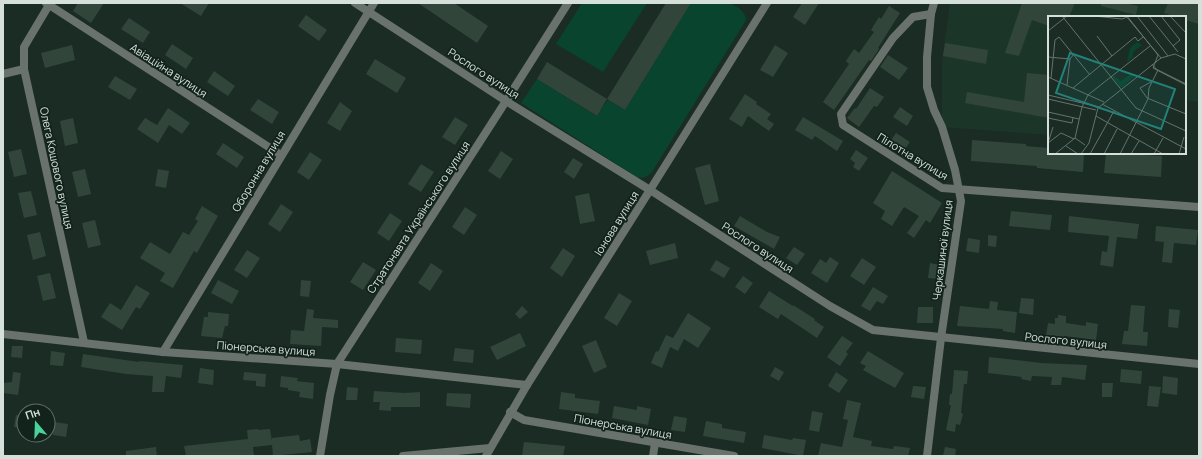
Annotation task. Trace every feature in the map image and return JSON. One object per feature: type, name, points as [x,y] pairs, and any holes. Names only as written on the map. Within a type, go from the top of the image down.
[{"type":"street","name":"Рослого вулиця","points":[[355,3],[506,101],[650,190],[830,306],[873,330],[1199,364]]},
{"type":"street","name":"Оборонна вулиця","points":[[163,352],[374,3]]},
{"type":"street","name":"Стратонавта Українського вулиця","points":[[320,456],[330,395],[337,364],[568,3]]},
{"type":"street","name":"Іонова вулиця","points":[[486,456],[510,412],[767,3]]},
{"type":"street","name":"Черкашиної вулиця","points":[[927,456],[941,338],[961,201],[955,170],[942,127],[934,110],[927,87],[927,57],[931,14],[934,3]]},
{"type":"street","name":"Олега Кошового вулиця","points":[[47,4],[24,47],[24,69],[84,342]]},
{"type":"street","name":"Авіаційна вулиця","points":[[47,4],[281,155]]},
{"type":"street","name":"Пілотна вулиця","points":[[931,14],[913,17],[893,38],[841,114],[842,125],[942,188],[1199,206]]},
{"type":"street","points":[[3,74],[24,69]]},
{"type":"street","name":"Піонерська вулиця","points":[[3,334],[163,352],[337,364],[527,385]]},
{"type":"street","name":"Піонерська вулиця","points":[[510,412],[524,420],[734,456]]},
{"type":"street","points":[[653,456],[655,442]]},
{"type":"street","points":[[403,456],[490,448]]},
{"type":"shaded area","points":[[950,3],[1199,3],[1199,102],[1186,100],[1186,16],[1048,16],[1048,135],[942,127],[942,61]]},
{"type":"green space","points":[[726,2],[735,5],[740,9],[746,17],[746,20],[652,172],[647,176],[643,178],[637,177],[521,103],[537,79],[596,116],[608,100],[625,110],[691,3]]},
{"type":"green space","points":[[582,3],[647,3],[603,72],[556,44]]},
{"type":"building","points":[[78,3],[104,3],[91,23],[73,11]]},
{"type":"building","points":[[180,3],[209,3],[201,16]]},
{"type":"building","points":[[418,3],[454,3],[488,26],[477,43]]},
{"type":"building","points":[[666,3],[691,3],[625,110],[607,99]]},
{"type":"building","points":[[802,3],[819,3],[805,25],[793,17]]},
{"type":"building","points":[[1022,3],[1075,3],[1069,16],[1048,16],[1048,26],[1032,20],[1019,56],[1005,53]]},
{"type":"building","points":[[1101,3],[1124,3],[1138,6],[1136,15],[1101,6]]},
{"type":"building","points":[[1168,3],[1199,3],[1199,24],[1186,20],[1186,16],[1174,16],[1164,13]]},
{"type":"building","points":[[889,6],[900,13],[871,61],[869,60],[834,110],[823,102],[849,64],[846,61],[854,49],[859,53],[874,32],[871,30],[879,17],[881,19]]},
{"type":"building","points":[[306,15],[327,30],[319,41],[298,26]]},
{"type":"building","points":[[129,18],[150,32],[143,43],[121,29]]},
{"type":"building","points":[[945,43],[988,50],[986,64],[943,56]]},
{"type":"building","points":[[172,44],[193,58],[186,69],[165,55]]},
{"type":"building","points":[[72,45],[75,60],[45,68],[41,53]]},
{"type":"building","points":[[775,45],[788,53],[773,77],[760,70]]},
{"type":"building","points":[[888,55],[908,68],[899,80],[880,67]]},
{"type":"building","points":[[375,59],[406,78],[397,93],[366,74]]},
{"type":"building","points":[[547,62],[607,99],[597,116],[537,79]]},
{"type":"building","points":[[214,71],[235,86],[228,96],[207,82]]},
{"type":"building","points":[[1027,73],[1048,75],[1048,118],[965,103],[967,92],[1024,102]]},
{"type":"building","points":[[115,76],[137,89],[130,100],[108,87]]},
{"type":"building","points":[[870,88],[884,97],[877,107],[874,106],[859,127],[847,118],[855,108],[856,109]]},
{"type":"building","points":[[745,94],[757,102],[756,104],[771,114],[767,119],[774,124],[769,131],[748,116],[742,127],[729,119]]},
{"type":"building","points":[[258,99],[279,112],[272,124],[250,110]]},
{"type":"building","points":[[340,102],[352,111],[340,131],[327,123]]},
{"type":"building","points":[[900,107],[913,116],[907,126],[893,117]]},
{"type":"building","points":[[168,108],[190,123],[182,134],[169,125],[158,143],[137,129],[145,118],[157,125]]},
{"type":"building","points":[[455,117],[468,125],[455,145],[442,137]]},
{"type":"building","points":[[803,117],[843,141],[837,151],[815,136],[812,140],[795,130]]},
{"type":"building","points":[[73,118],[78,143],[65,146],[60,121]]},
{"type":"building","points":[[896,133],[910,142],[903,152],[889,143]]},
{"type":"building","points":[[972,140],[1026,144],[1026,146],[1048,148],[1048,154],[1084,154],[1083,172],[1037,168],[1037,166],[971,161]]},
{"type":"building","points":[[223,143],[244,157],[237,168],[216,154]]},
{"type":"building","points":[[21,149],[27,174],[14,177],[8,152]]},
{"type":"building","points":[[856,150],[868,158],[859,171],[853,167],[855,163],[850,159]]},
{"type":"building","points":[[501,151],[513,159],[500,179],[488,171]]},
{"type":"building","points":[[310,152],[322,160],[309,180],[297,172]]},
{"type":"building","points":[[1106,154],[1162,156],[1161,177],[1104,173]]},
{"type":"building","points":[[573,158],[583,164],[574,179],[564,172]]},
{"type":"building","points":[[421,164],[434,172],[421,192],[408,184]]},
{"type":"building","points":[[710,164],[719,201],[705,205],[695,168]]},
{"type":"building","points":[[85,169],[91,194],[78,197],[72,172]]},
{"type":"building","points":[[158,169],[169,171],[166,188],[155,186]]},
{"type":"building","points":[[892,171],[942,203],[930,223],[926,220],[914,238],[907,233],[919,216],[904,207],[892,226],[881,219],[885,211],[873,203]]},
{"type":"building","points":[[31,191],[37,215],[24,218],[18,193]]},
{"type":"building","points":[[589,193],[595,221],[580,224],[575,196]]},
{"type":"building","points":[[281,204],[293,212],[280,232],[268,224]]},
{"type":"building","points":[[202,206],[218,216],[197,253],[194,251],[173,288],[160,281],[165,273],[140,258],[150,242],[170,254],[183,232],[189,235],[198,221],[195,219]]},
{"type":"building","points":[[465,207],[477,215],[464,235],[452,227]]},
{"type":"building","points":[[1011,211],[1052,215],[1050,230],[1009,226]]},
{"type":"building","points":[[390,213],[402,221],[389,241],[377,233]]},
{"type":"building","points":[[740,216],[767,232],[780,237],[774,249],[734,226]]},
{"type":"building","points":[[1069,216],[1139,224],[1137,239],[1117,237],[1113,267],[1100,265],[1102,251],[1107,252],[1109,236],[1068,232]]},
{"type":"building","points":[[95,220],[101,245],[88,248],[82,223]]},
{"type":"building","points":[[1156,226],[1198,230],[1196,245],[1174,243],[1172,263],[1162,262],[1164,242],[1155,241]]},
{"type":"building","points":[[40,232],[46,256],[33,260],[27,235]]},
{"type":"building","points":[[988,235],[997,236],[996,247],[988,246]]},
{"type":"building","points":[[968,238],[980,240],[979,253],[966,251]]},
{"type":"building","points":[[675,243],[678,258],[650,265],[646,251]]},
{"type":"building","points":[[794,247],[805,254],[797,265],[786,258]]},
{"type":"building","points":[[563,248],[575,256],[562,277],[550,268]]},
{"type":"building","points":[[247,250],[260,258],[247,278],[234,270]]},
{"type":"building","points":[[830,257],[839,263],[827,283],[811,273],[820,259],[826,263]]},
{"type":"building","points":[[862,258],[876,267],[864,285],[850,276]]},
{"type":"building","points":[[716,260],[730,268],[724,278],[710,270]]},
{"type":"building","points":[[363,262],[376,270],[363,290],[350,282]]},
{"type":"building","points":[[431,263],[443,271],[430,291],[418,283]]},
{"type":"building","points":[[930,263],[940,265],[938,279],[928,278]]},
{"type":"building","points":[[50,273],[56,298],[43,301],[37,276]]},
{"type":"building","points":[[743,276],[753,283],[745,294],[735,287]]},
{"type":"building","points":[[218,280],[239,291],[232,304],[211,293]]},
{"type":"building","points":[[301,280],[311,281],[309,297],[300,296]]},
{"type":"building","points":[[136,285],[150,293],[140,309],[136,307],[122,330],[101,317],[110,303],[121,310]]},
{"type":"building","points":[[873,287],[888,296],[883,304],[877,301],[870,311],[861,306]]},
{"type":"building","points":[[769,291],[815,319],[814,320],[824,327],[817,338],[781,314],[778,319],[759,307]]},
{"type":"building","points":[[619,293],[632,301],[617,326],[604,318]]},
{"type":"building","points":[[1021,298],[1034,299],[1033,315],[1019,313]]},
{"type":"building","points":[[990,301],[998,302],[997,310],[1017,312],[1015,333],[1003,331],[1003,329],[957,326],[960,306],[989,309]]},
{"type":"building","points":[[1131,305],[1145,306],[1143,332],[1148,332],[1147,346],[1122,344],[1124,331],[1128,331]]},
{"type":"building","points":[[522,306],[528,312],[520,319],[515,314]]},
{"type":"building","points":[[918,307],[933,307],[933,323],[917,323]]},
{"type":"building","points":[[307,309],[314,310],[313,318],[338,320],[338,328],[322,327],[321,346],[290,344],[291,330],[304,331]]},
{"type":"building","points":[[1169,309],[1180,310],[1178,328],[1168,327]]},
{"type":"building","points":[[208,312],[229,314],[228,326],[225,326],[222,338],[201,336],[204,317],[208,317]]},
{"type":"building","points":[[688,313],[711,328],[698,348],[684,339],[678,351],[670,347],[662,368],[651,363],[656,351],[658,352],[666,335],[673,338]]},
{"type":"building","points":[[1058,315],[1066,316],[1066,323],[1086,326],[1086,322],[1098,324],[1096,340],[1046,335],[1048,323],[1055,324],[1055,318],[1058,318]]},
{"type":"building","points":[[520,333],[526,346],[497,360],[490,347]]},
{"type":"building","points":[[842,336],[853,343],[846,352],[848,354],[840,366],[827,357]]},
{"type":"building","points":[[396,338],[422,340],[421,354],[395,352]]},
{"type":"building","points":[[596,340],[607,367],[594,373],[582,346]]},
{"type":"building","points":[[12,346],[23,346],[22,358],[11,357]]},
{"type":"building","points":[[455,348],[474,350],[473,363],[453,361]]},
{"type":"building","points":[[51,351],[65,353],[63,366],[50,365]]},
{"type":"building","points":[[868,351],[904,373],[895,388],[863,370],[866,366],[860,363]]},
{"type":"building","points":[[83,354],[139,362],[183,365],[181,378],[166,376],[164,392],[152,392],[153,376],[126,374],[81,367]]},
{"type":"building","points":[[989,357],[1041,363],[1087,365],[1085,380],[1062,377],[1061,385],[1051,385],[1052,377],[1032,376],[1031,381],[1021,379],[1022,377],[988,373]]},
{"type":"building","points":[[775,367],[784,372],[779,381],[770,376]]},
{"type":"building","points":[[200,368],[214,370],[213,385],[198,383]]},
{"type":"building","points":[[1121,369],[1142,371],[1141,384],[1120,382]]},
{"type":"building","points":[[954,370],[968,371],[967,384],[964,384],[961,413],[963,414],[960,425],[956,424],[955,432],[946,430],[951,405],[949,405],[950,394],[952,394]]},
{"type":"building","points":[[13,372],[21,373],[18,395],[3,393],[3,383],[12,382]]},
{"type":"building","points":[[244,372],[266,374],[265,387],[256,386],[256,381],[243,380]]},
{"type":"building","points":[[836,372],[848,380],[839,393],[828,386]]},
{"type":"building","points":[[281,376],[298,378],[297,381],[314,383],[313,399],[299,397],[300,392],[280,387]]},
{"type":"building","points":[[1163,376],[1178,378],[1177,395],[1162,393]]},
{"type":"building","points":[[1102,383],[1113,383],[1112,397],[1102,397]]},
{"type":"building","points":[[913,386],[926,387],[924,399],[911,397]]},
{"type":"building","points":[[1149,386],[1161,387],[1158,407],[1147,406]]},
{"type":"building","points":[[347,387],[358,388],[357,400],[346,400]]},
{"type":"building","points":[[374,391],[405,393],[420,392],[420,407],[391,407],[391,411],[379,410],[380,402],[373,402]]},
{"type":"building","points":[[561,392],[575,394],[575,398],[600,401],[598,414],[559,409]]},
{"type":"building","points":[[447,393],[471,394],[470,408],[446,406]]},
{"type":"building","points":[[847,400],[861,403],[853,437],[872,441],[871,446],[893,449],[894,446],[910,448],[908,456],[818,456],[821,443],[842,447],[848,420],[843,419]]},
{"type":"building","points":[[614,406],[637,410],[637,406],[651,409],[648,425],[612,418]]},
{"type":"building","points":[[812,411],[823,413],[819,432],[809,430]]},
{"type":"building","points":[[16,415],[16,427],[14,427]]},
{"type":"building","points":[[674,416],[687,418],[685,432],[671,430]]},
{"type":"building","points":[[706,421],[722,424],[722,428],[746,432],[744,443],[703,436]]},
{"type":"building","points":[[56,422],[68,424],[66,437],[56,435]]},
{"type":"building","points":[[270,429],[272,441],[272,438],[299,435],[300,441],[310,439],[312,452],[273,456],[272,445],[253,447],[254,456],[186,456],[184,446],[248,439],[247,430]]},
{"type":"building","points":[[764,435],[792,440],[793,438],[806,440],[803,456],[762,448]]},
{"type":"building","points":[[524,442],[565,446],[563,456],[522,456]]},
{"type":"building","points":[[156,447],[157,456],[126,456],[126,451]]},
{"type":"building","points":[[945,447],[956,449],[955,456],[943,456]]}]
